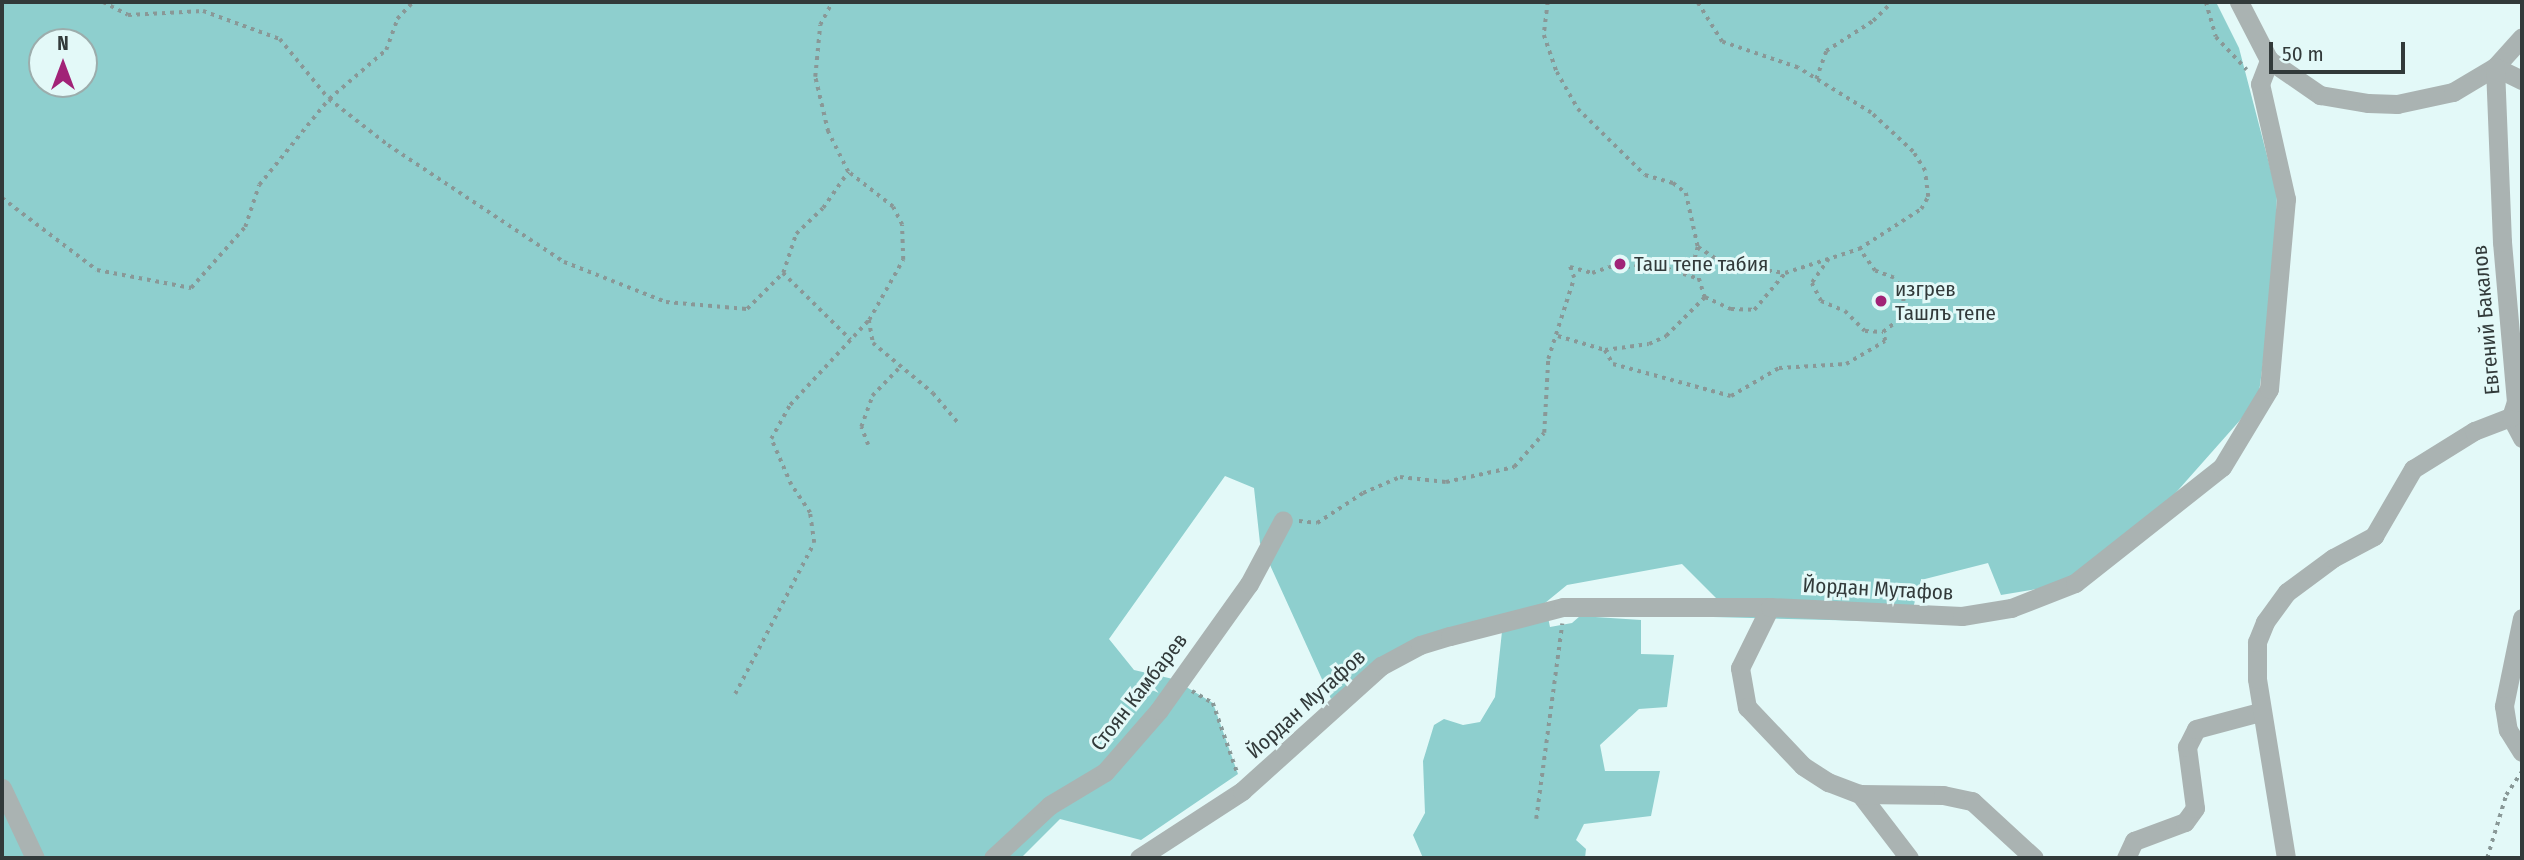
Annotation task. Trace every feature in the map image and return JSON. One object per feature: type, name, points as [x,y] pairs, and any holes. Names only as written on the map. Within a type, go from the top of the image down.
[{"type":"street","points":[[2239,2],[2269,60],[2320,95],[2387,104],[2433,99],[2478,80],[2495,67],[2522,37]]},
{"type":"street","points":[[2260,84],[2269,60]]},
{"type":"street","points":[[2495,67],[2522,80]]},
{"type":"street","name":"Евгений Бакалов","points":[[2286,858],[2260,712],[2257,642],[2265,622],[2287,592],[2333,558],[2374,536],[2413,468],[2474,431],[2511,417],[2516,402],[2502,242],[2495,67]]},
{"type":"street","name":"Йордан Мутафов","points":[[1139,858],[1249,786],[1381,666],[1420,645],[1563,607],[1770,607],[1962,616],[2049,597],[2076,583],[2222,467],[2269,389],[2286,199],[2260,84]]},
{"type":"street","points":[[2511,417],[2522,438]]},
{"type":"street","name":"Стоян Камбарев","points":[[993,858],[1050,805],[1105,772],[1178,682],[1249,584],[1283,520]]},
{"type":"street","points":[[1770,607],[1740,668],[1747,707],[1803,765],[1828,782],[1860,794],[1943,795],[1972,801],[2034,858]]},
{"type":"street","points":[[2522,618],[2504,719],[2522,752]]},
{"type":"street","points":[[2126,858],[2134,841],[2185,822],[2195,807],[2187,747],[2196,729],[2260,712]]},
{"type":"street","points":[[2,788],[35,858]]},
{"type":"street","points":[[1860,794],[1909,858]]},
{"type":"path","points":[[103,2],[128,15],[204,11],[281,39],[329,99],[388,145],[564,262],[666,302],[747,309],[783,273],[796,234],[823,208],[848,172]]},
{"type":"path","points":[[2,198],[97,270],[191,288],[245,227],[259,185],[329,99],[386,51],[397,19],[414,2]]},
{"type":"path","points":[[735,694],[814,543],[810,513],[791,485],[771,439],[790,405],[869,320],[903,260],[902,225],[893,208],[848,172],[828,132],[815,77],[820,25],[832,2]]},
{"type":"path","points":[[1548,2],[1544,35],[1557,72],[1578,109],[1645,175],[1673,183],[1686,193],[1698,247],[1694,262],[1705,297],[1731,309],[1754,310],[1785,273]]},
{"type":"path","points":[[1697,2],[1722,42],[1798,68],[1871,113],[1913,152],[1925,171],[1928,197],[1922,209],[1859,248],[1785,273],[1726,265],[1698,247]]},
{"type":"path","points":[[1816,79],[1826,51],[1873,21],[1892,2]]},
{"type":"path","points":[[2206,2],[2216,37],[2260,84]]},
{"type":"path","points":[[1831,258],[1812,283],[1821,301],[1845,311],[1865,331],[1883,332],[1901,318],[1904,292],[1894,278],[1875,271],[1859,248]]},
{"type":"path","points":[[1283,520],[1317,523],[1363,493],[1400,477],[1446,482],[1514,467],[1544,433],[1548,359],[1558,336],[1574,278],[1570,267],[1592,273],[1609,267],[1659,266],[1700,279]]},
{"type":"path","points":[[783,273],[851,340]]},
{"type":"path","points":[[1558,336],[1605,350],[1626,349],[1666,336],[1705,297]]},
{"type":"path","points":[[869,320],[873,343],[933,393],[960,424]]},
{"type":"path","points":[[1605,350],[1613,364],[1731,396],[1779,368],[1846,364],[1885,341],[1883,332]]},
{"type":"path","points":[[868,445],[861,427],[872,396],[900,367]]},
{"type":"path","points":[[1536,819],[1559,675],[1563,607]]},
{"type":"path","points":[[1178,682],[1213,704],[1238,774],[1249,786]]},
{"type":"path","points":[[2487,858],[2506,795],[2522,771]]},
{"type":"shaded area","points":[[2,2],[2216,2],[2239,48],[2277,194],[2274,281],[2258,400],[2172,497],[2060,585],[2001,595],[1988,563],[1921,580],[1909,622],[1713,617],[1718,600],[1682,564],[1567,585],[1545,603],[1550,627],[1572,623],[1580,616],[1641,620],[1641,654],[1674,655],[1667,707],[1639,709],[1600,745],[1605,771],[1660,771],[1651,816],[1584,824],[1576,840],[1586,849],[1585,858],[1423,858],[1413,835],[1425,813],[1423,761],[1434,725],[1444,719],[1463,725],[1480,722],[1495,697],[1503,622],[1420,637],[1331,699],[1260,543],[1254,488],[1225,476],[1109,639],[1134,670],[1173,679],[1213,703],[1238,774],[1141,840],[1060,819],[1021,858],[2,858]]},
{"type":"place","name":"Таш тепе табия","points":[[1620,264]]},
{"type":"place","name":"изгрев Ташлъ тепе","points":[[1881,301]]}]
